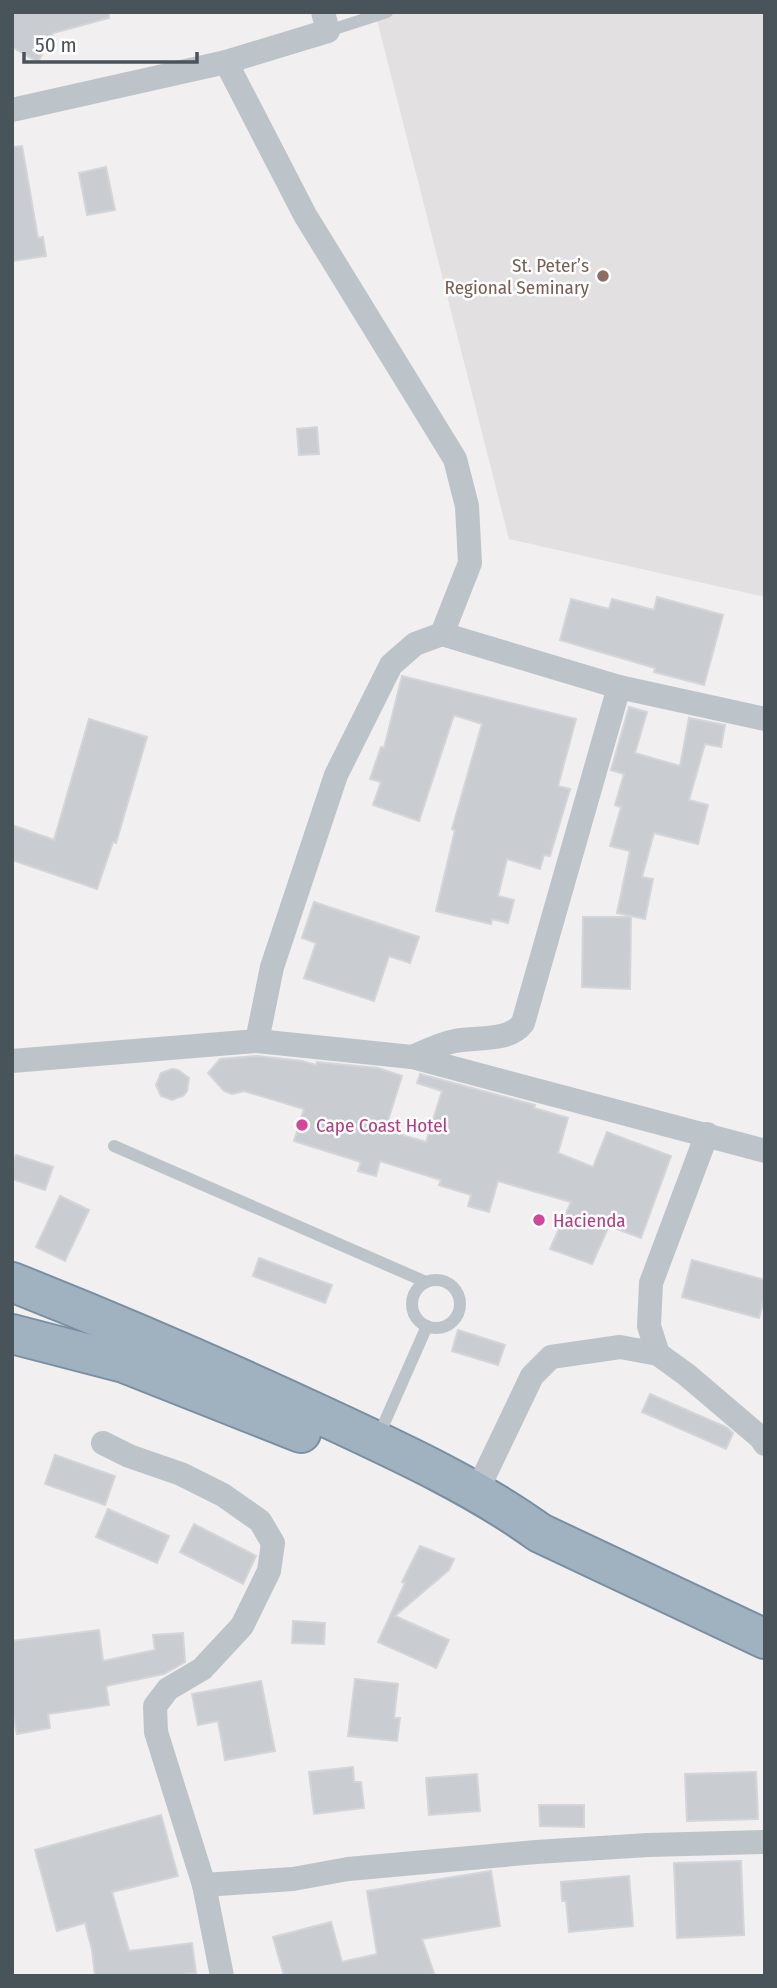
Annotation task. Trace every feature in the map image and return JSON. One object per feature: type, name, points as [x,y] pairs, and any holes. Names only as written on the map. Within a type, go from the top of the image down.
[{"type":"highway","points":[[12,1282],[129,1328],[377,1441],[508,1510],[540,1533],[765,1639]]},
{"type":"highway","points":[[12,1334],[124,1363],[288,1427],[500,1525],[540,1533]]},
{"type":"street","points":[[12,110],[226,62],[325,22]]},
{"type":"street","points":[[226,62],[305,215],[455,459],[467,506],[470,563],[442,634]]},
{"type":"street","points":[[257,1041],[272,967],[336,775],[391,665],[415,644],[442,634],[619,687],[765,719]]},
{"type":"street","points":[[412,1057],[453,1041],[508,1035],[517,1031],[523,1023],[619,687]]},
{"type":"street","points":[[12,1062],[257,1041],[412,1057],[765,1151]]},
{"type":"street","points":[[659,1354],[649,1326],[651,1283],[707,1135]]},
{"type":"street","points":[[476,1493],[532,1376],[551,1357],[620,1347],[659,1354],[708,1392],[765,1444]]},
{"type":"street","points":[[103,1443],[129,1456],[181,1474],[223,1495],[260,1521],[273,1543],[269,1571],[242,1626],[202,1669],[168,1689],[155,1706],[156,1732],[204,1885],[222,1976]]},
{"type":"street","points":[[204,1885],[293,1879],[360,1868],[536,1852],[648,1845],[765,1842]]},
{"type":"lane","points":[[325,22],[387,12]]},
{"type":"lane","points":[[114,1146],[426,1282]]},
{"type":"lane","points":[[435,1280],[452,1286],[459,1303],[453,1320],[437,1327],[427,1326],[414,1314],[413,1295],[426,1282],[435,1280]]},
{"type":"lane","points":[[377,1441],[427,1326]]},
{"type":"shaded area","name":"St. Peter’s Regional Seminary","points":[[375,12],[765,12],[765,597],[509,539]]},
{"type":"building","points":[[12,12],[109,12],[109,18],[53,33],[38,62],[12,47]]},
{"type":"building","points":[[22,146],[38,238],[43,237],[46,256],[12,261],[12,147]]},
{"type":"building","points":[[106,167],[115,210],[87,215],[79,173]]},
{"type":"building","points":[[317,427],[319,454],[299,455],[297,429]]},
{"type":"building","points":[[657,597],[723,615],[704,685],[654,672],[655,668],[560,640],[571,599],[609,609],[612,599],[654,610]]},
{"type":"building","points":[[402,676],[576,719],[558,786],[570,789],[550,856],[544,855],[540,869],[507,859],[498,896],[514,900],[508,923],[492,919],[491,924],[436,911],[455,830],[452,829],[482,724],[454,715],[419,821],[373,805],[381,782],[370,779],[381,747],[384,748]]},
{"type":"building","points":[[629,707],[647,712],[635,753],[680,766],[689,718],[725,725],[721,747],[705,744],[689,800],[708,805],[698,844],[654,833],[642,877],[653,879],[645,919],[617,913],[630,851],[610,846],[621,807],[615,805],[624,774],[611,770]]},
{"type":"building","points":[[89,719],[147,737],[116,843],[113,842],[97,889],[12,860],[12,825],[54,840]]},
{"type":"building","points":[[314,902],[419,937],[410,963],[389,956],[374,1001],[304,978],[316,943],[302,938]]},
{"type":"building","points":[[583,917],[631,917],[630,989],[582,987]]},
{"type":"building","points":[[257,1056],[316,1065],[317,1062],[378,1068],[402,1076],[385,1130],[426,1142],[442,1091],[417,1083],[420,1074],[535,1105],[534,1108],[568,1118],[558,1153],[593,1167],[607,1132],[671,1156],[641,1238],[609,1226],[592,1264],[550,1249],[571,1202],[498,1181],[489,1212],[468,1206],[471,1195],[439,1185],[441,1180],[380,1161],[376,1176],[358,1171],[361,1162],[294,1141],[304,1109],[244,1091],[232,1094],[224,1091],[208,1073],[220,1059]]},
{"type":"building","points":[[172,1069],[189,1078],[187,1091],[183,1096],[172,1100],[161,1096],[156,1085],[161,1073]]},
{"type":"building","points":[[16,1155],[53,1167],[45,1190],[12,1179],[12,1165]]},
{"type":"building","points":[[60,1196],[89,1210],[65,1261],[36,1247]]},
{"type":"building","points":[[259,1258],[332,1285],[325,1303],[253,1276]]},
{"type":"building","points":[[692,1260],[765,1280],[765,1295],[759,1318],[682,1297]]},
{"type":"building","points":[[458,1330],[505,1345],[498,1365],[452,1351]]},
{"type":"building","points":[[650,1394],[726,1427],[733,1433],[726,1449],[642,1412]]},
{"type":"building","points":[[55,1455],[115,1476],[105,1505],[45,1484]]},
{"type":"building","points":[[108,1509],[169,1536],[157,1563],[96,1537]]},
{"type":"building","points":[[194,1524],[256,1556],[243,1584],[180,1552]]},
{"type":"building","points":[[420,1546],[454,1559],[449,1570],[395,1616],[449,1640],[436,1668],[378,1642]]},
{"type":"building","points":[[293,1621],[325,1623],[324,1644],[292,1643]]},
{"type":"building","points":[[99,1630],[103,1661],[155,1650],[153,1635],[183,1633],[185,1662],[164,1674],[106,1686],[109,1705],[48,1714],[50,1728],[17,1734],[12,1710],[12,1641]]},
{"type":"building","points":[[355,1679],[398,1684],[394,1718],[400,1718],[397,1741],[348,1736]]},
{"type":"building","points":[[261,1681],[275,1751],[225,1760],[218,1721],[198,1725],[192,1694]]},
{"type":"building","points":[[353,1767],[354,1782],[361,1782],[364,1808],[314,1814],[309,1772]]},
{"type":"building","points":[[756,1772],[758,1819],[687,1821],[685,1774]]},
{"type":"building","points":[[477,1774],[480,1811],[429,1815],[426,1778]]},
{"type":"building","points":[[539,1805],[584,1805],[584,1827],[540,1826]]},
{"type":"building","points":[[161,1815],[178,1876],[112,1892],[129,1951],[192,1943],[196,1973],[175,1976],[95,1976],[85,1923],[57,1931],[35,1850]]},
{"type":"building","points":[[741,1861],[744,1935],[677,1938],[674,1863]]},
{"type":"building","points":[[491,1871],[500,1926],[422,1939],[435,1976],[284,1976],[273,1937],[331,1922],[342,1962],[377,1954],[367,1891]]},
{"type":"building","points":[[629,1876],[633,1926],[569,1932],[561,1882]]},
{"type":"place","name":"St. Peter’s Regional Seminary","points":[[603,276]]},
{"type":"place","name":"Cape Coast Hotel","points":[[302,1125]]},
{"type":"place","name":"Hacienda","points":[[539,1220]]}]
